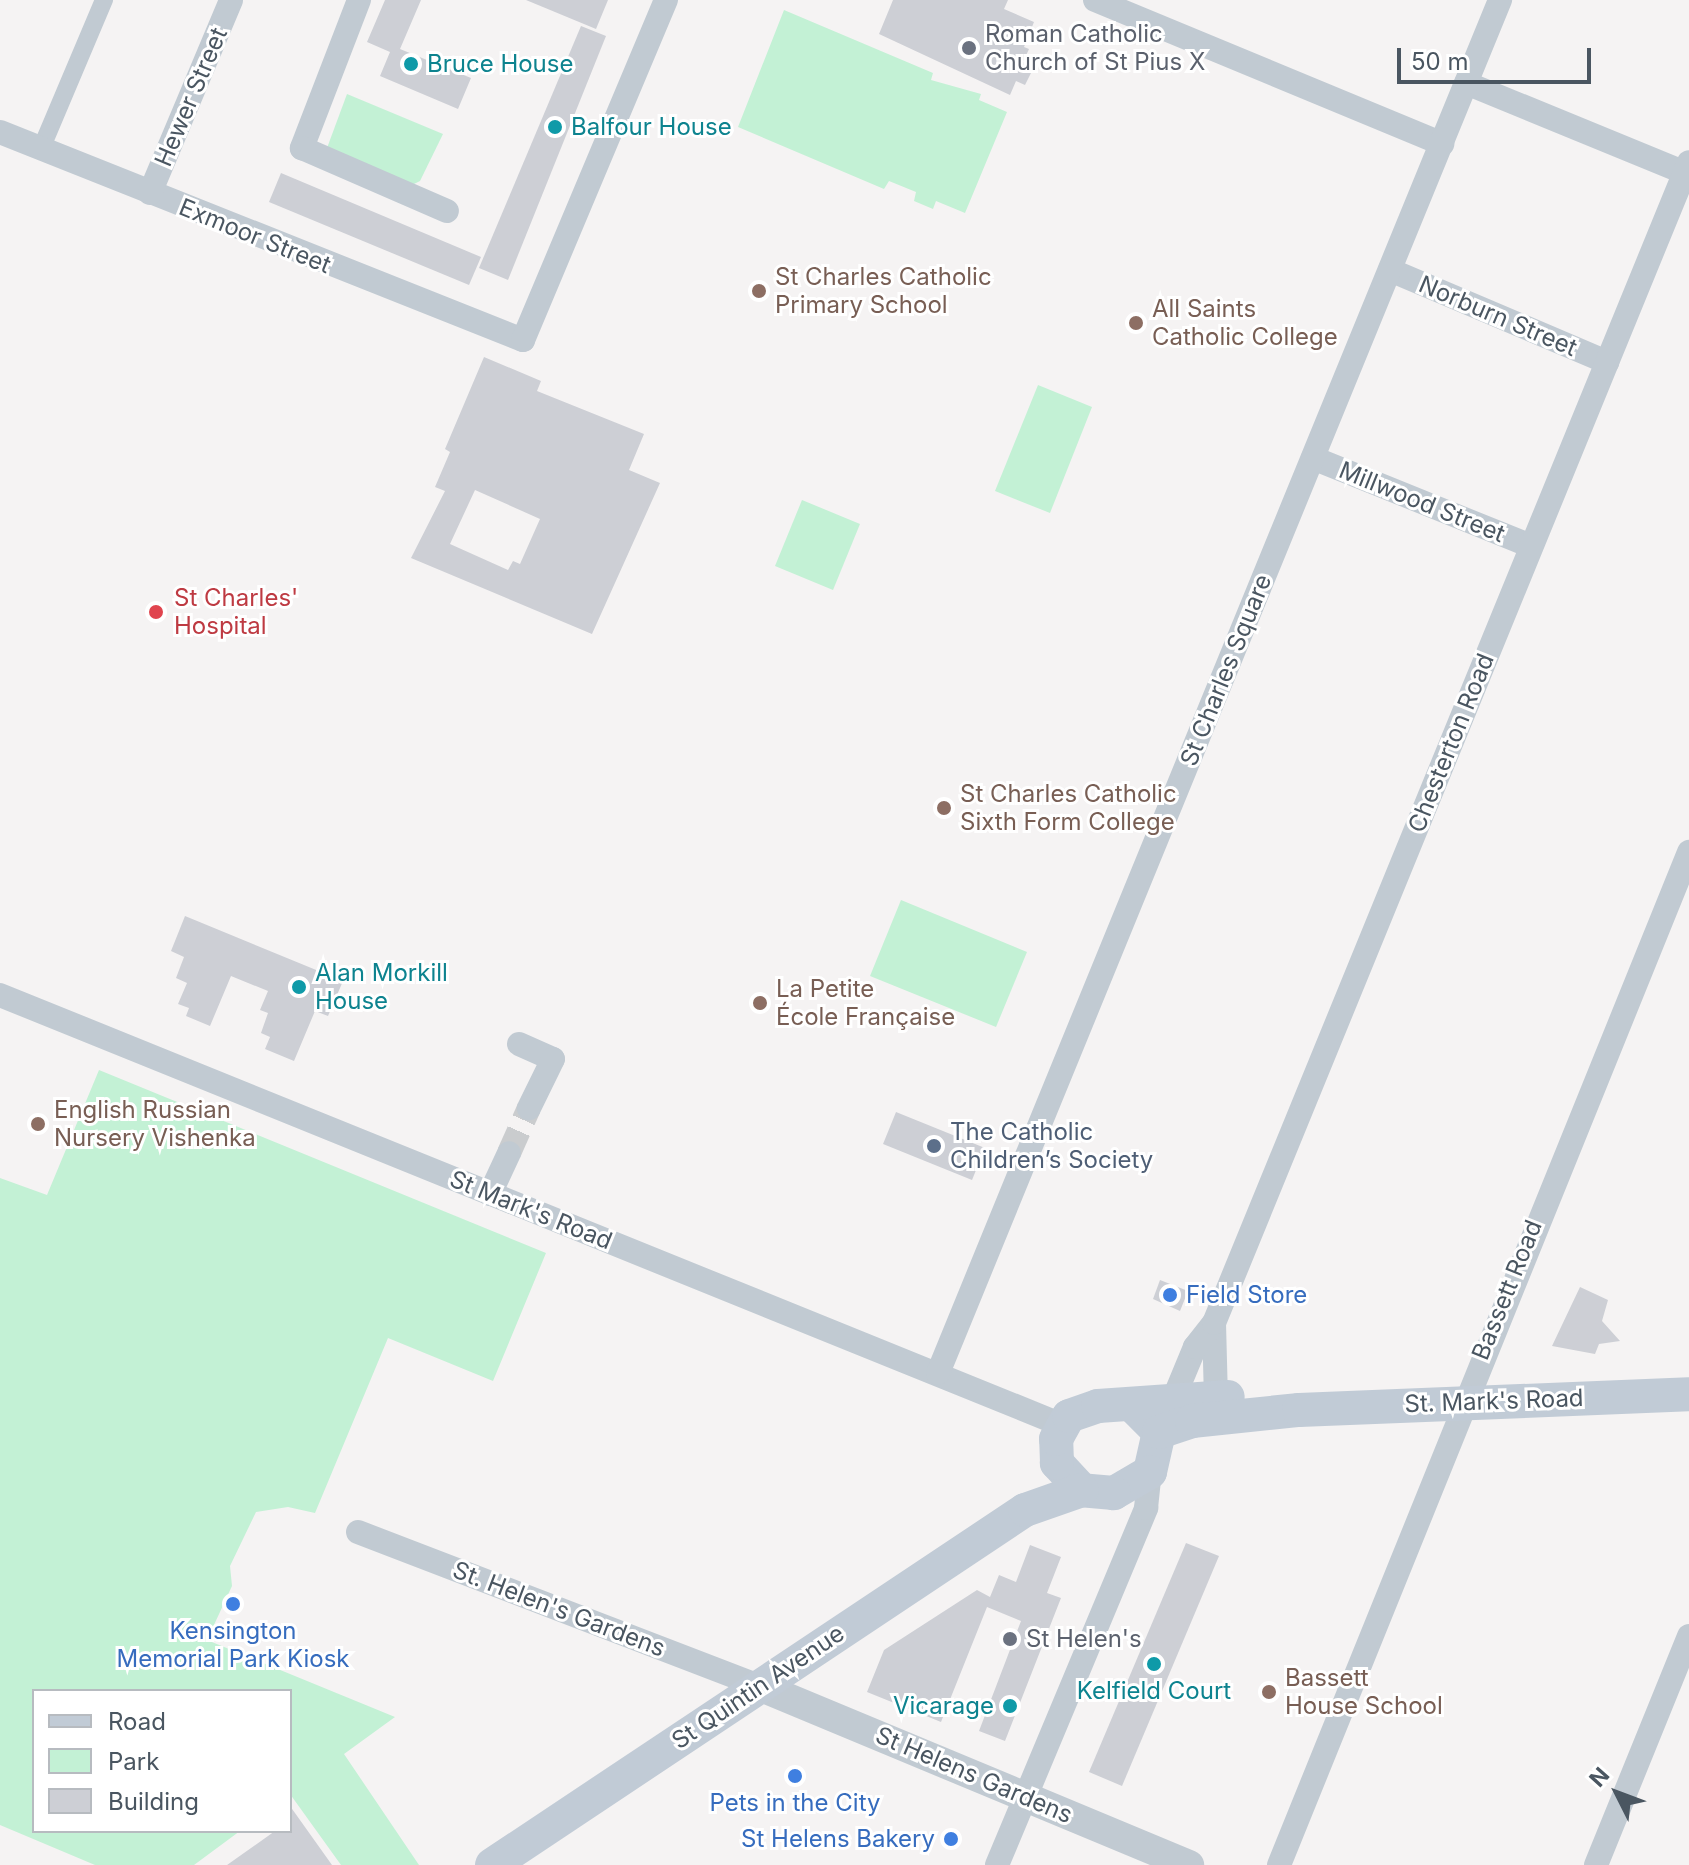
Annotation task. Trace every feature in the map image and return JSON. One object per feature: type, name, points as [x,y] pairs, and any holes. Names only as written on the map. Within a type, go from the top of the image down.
[{"type":"main road","name":"St. Mark's Road","points":[[1159,1432],[1192,1421],[1299,1410],[1689,1394]]},
{"type":"main road","name":"St. Mark's Road","points":[[1133,1406],[1216,1397],[1299,1410]]},
{"type":"main road","points":[[1062,1425],[1082,1409],[1133,1406],[1159,1432],[1150,1472]]},
{"type":"main road","name":"St Quintin Avenue","points":[[1025,1510],[1057,1463],[1062,1425]]},
{"type":"main road","points":[[1057,1463],[1098,1491]]},
{"type":"main road","name":"St Quintin Avenue","points":[[492,1865],[1025,1510],[1098,1491],[1150,1472]]},
{"type":"street","points":[[41,149],[104,0]]},
{"type":"street","name":"Hewer Street","points":[[150,193],[231,0]]},
{"type":"street","points":[[359,0],[302,148],[447,211]]},
{"type":"street","name":"Exmoor Street","points":[[0,132],[511,340],[523,340],[531,330],[666,0]]},
{"type":"street","points":[[1095,0],[1442,144]]},
{"type":"street","name":"St Charles Square","points":[[938,1373],[1500,0]]},
{"type":"street","points":[[1466,83],[1687,167]]},
{"type":"street","name":"Chesterton Road","points":[[1173,1400],[1195,1347],[1214,1323],[1687,167]]},
{"type":"street","name":"Norburn Street","points":[[1390,270],[1607,362]]},
{"type":"street","name":"Millwood Street","points":[[1313,458],[1531,546]]},
{"type":"street","name":"Bassett Road","points":[[1279,1865],[1462,1401],[1689,852]]},
{"type":"street","name":"St Mark's Road","points":[[0,995],[1062,1425]]},
{"type":"street","points":[[519,1044],[553,1059],[529,1108]]},
{"type":"street","points":[[490,1194],[509,1153]]},
{"type":"street","name":"Chesterton Road","points":[[1214,1323],[1216,1397]]},
{"type":"street","points":[[997,1865],[1150,1495],[1150,1472]]},
{"type":"street","points":[[1098,1491],[1136,1527]]},
{"type":"street","name":"St. Helen's Gardens","points":[[358,1532],[759,1686]]},
{"type":"street","points":[[1596,1865],[1689,1636]]},
{"type":"street","name":"St Helens Gardens","points":[[759,1686],[1189,1865]]},
{"type":"green space","points":[[784,10],[933,73],[931,80],[981,94],[979,100],[1007,112],[965,213],[936,201],[933,209],[914,201],[916,192],[889,181],[884,189],[738,127]]},
{"type":"green space","points":[[347,94],[443,134],[420,181],[412,185],[327,148]]},
{"type":"green space","points":[[1038,385],[1092,407],[1050,513],[995,491]]},
{"type":"green space","points":[[802,500],[860,524],[833,590],[775,566]]},
{"type":"green space","points":[[901,900],[1027,952],[996,1027],[870,976]]},
{"type":"green space","points":[[99,1070],[546,1253],[493,1381],[388,1338],[315,1513],[288,1507],[256,1512],[230,1566],[232,1586],[207,1640],[395,1717],[344,1754],[419,1865],[341,1865],[292,1797],[292,1689],[32,1689],[32,1833],[237,1833],[194,1865],[95,1865],[0,1825],[0,1178],[47,1195]]},
{"type":"building","name":"Bruce House","points":[[385,0],[421,0],[400,49],[471,78],[458,109],[380,76],[390,52],[367,42]]},
{"type":"building","points":[[526,0],[608,0],[596,29]]},
{"type":"building","name":"Roman Catholic Church of St Pius X","points":[[893,0],[1008,0],[1004,9],[1034,22],[1024,47],[1029,49],[1023,62],[1034,67],[1025,85],[1016,81],[1010,95],[879,34]]},
{"type":"building","points":[[581,26],[606,36],[508,280],[479,268]]},
{"type":"building","points":[[281,173],[481,257],[469,285],[269,202]]},
{"type":"building","points":[[484,357],[541,381],[537,391],[644,434],[629,470],[660,483],[592,634],[411,558],[445,491],[435,487],[450,452],[445,449]],"holes":[[[475,490],[540,519],[520,564],[513,561],[508,570],[450,544]]]},
{"type":"building","name":"Alan Morkill House","points":[[185,916],[343,981],[328,1016],[315,1011],[294,1061],[265,1049],[270,1037],[261,1033],[268,1013],[260,1010],[268,991],[231,976],[210,1026],[186,1016],[189,1008],[178,1004],[187,983],[176,978],[184,957],[171,951]]},
{"type":"building","name":"The Catholic Children’s Society","points":[[896,1112],[985,1148],[972,1180],[883,1144]]},
{"type":"building","name":"Field Store","points":[[1160,1280],[1188,1291],[1180,1311],[1153,1299]]},
{"type":"building","points":[[1580,1287],[1608,1300],[1602,1321],[1620,1341],[1599,1344],[1595,1354],[1552,1346]]},
{"type":"building","name":"Kelfield Court","points":[[1186,1543],[1219,1556],[1122,1786],[1089,1772]]},
{"type":"building","points":[[1030,1545],[1061,1557],[1047,1593],[1061,1598],[1005,1741],[979,1731],[1021,1621],[987,1607],[941,1722],[867,1692],[884,1650],[977,1590],[990,1597],[999,1575],[1016,1582]]},
{"type":"building","points":[[292,1809],[332,1865],[227,1865],[272,1833],[292,1833]]},
{"type":"tunnel","points":[[509,1153],[529,1108]]},
{"type":"place","name":"Roman Catholic Church of St Pius X","points":[[969,48]]},
{"type":"place","name":"Bruce House","points":[[411,64]]},
{"type":"place","name":"Balfour House","points":[[555,127]]},
{"type":"place","name":"St Charles Catholic Primary School","points":[[759,291]]},
{"type":"place","name":"All Saints Catholic College","points":[[1136,323]]},
{"type":"place","name":"St Charles' Hospital","points":[[156,612]]},
{"type":"place","name":"St Charles Catholic Sixth Form College","points":[[944,808]]},
{"type":"place","name":"Alan Morkill House","points":[[299,987]]},
{"type":"place","name":"La Petite École Française","points":[[760,1003]]},
{"type":"place","name":"English Russian Nursery Vishenka","points":[[38,1124]]},
{"type":"place","name":"The Catholic Children’s Society","points":[[934,1146]]},
{"type":"place","name":"Field Store","points":[[1170,1295]]},
{"type":"place","name":"Kensington Memorial Park Kiosk","points":[[233,1604]]},
{"type":"place","name":"St Helen's","points":[[1010,1639]]},
{"type":"place","name":"Kelfield Court","points":[[1154,1664]]},
{"type":"place","name":"Bassett House School","points":[[1269,1692]]},
{"type":"place","name":"Vicarage","points":[[1010,1706]]},
{"type":"place","name":"Pets in the City","points":[[795,1776]]},
{"type":"place","name":"St Helens Bakery","points":[[951,1839]]}]
